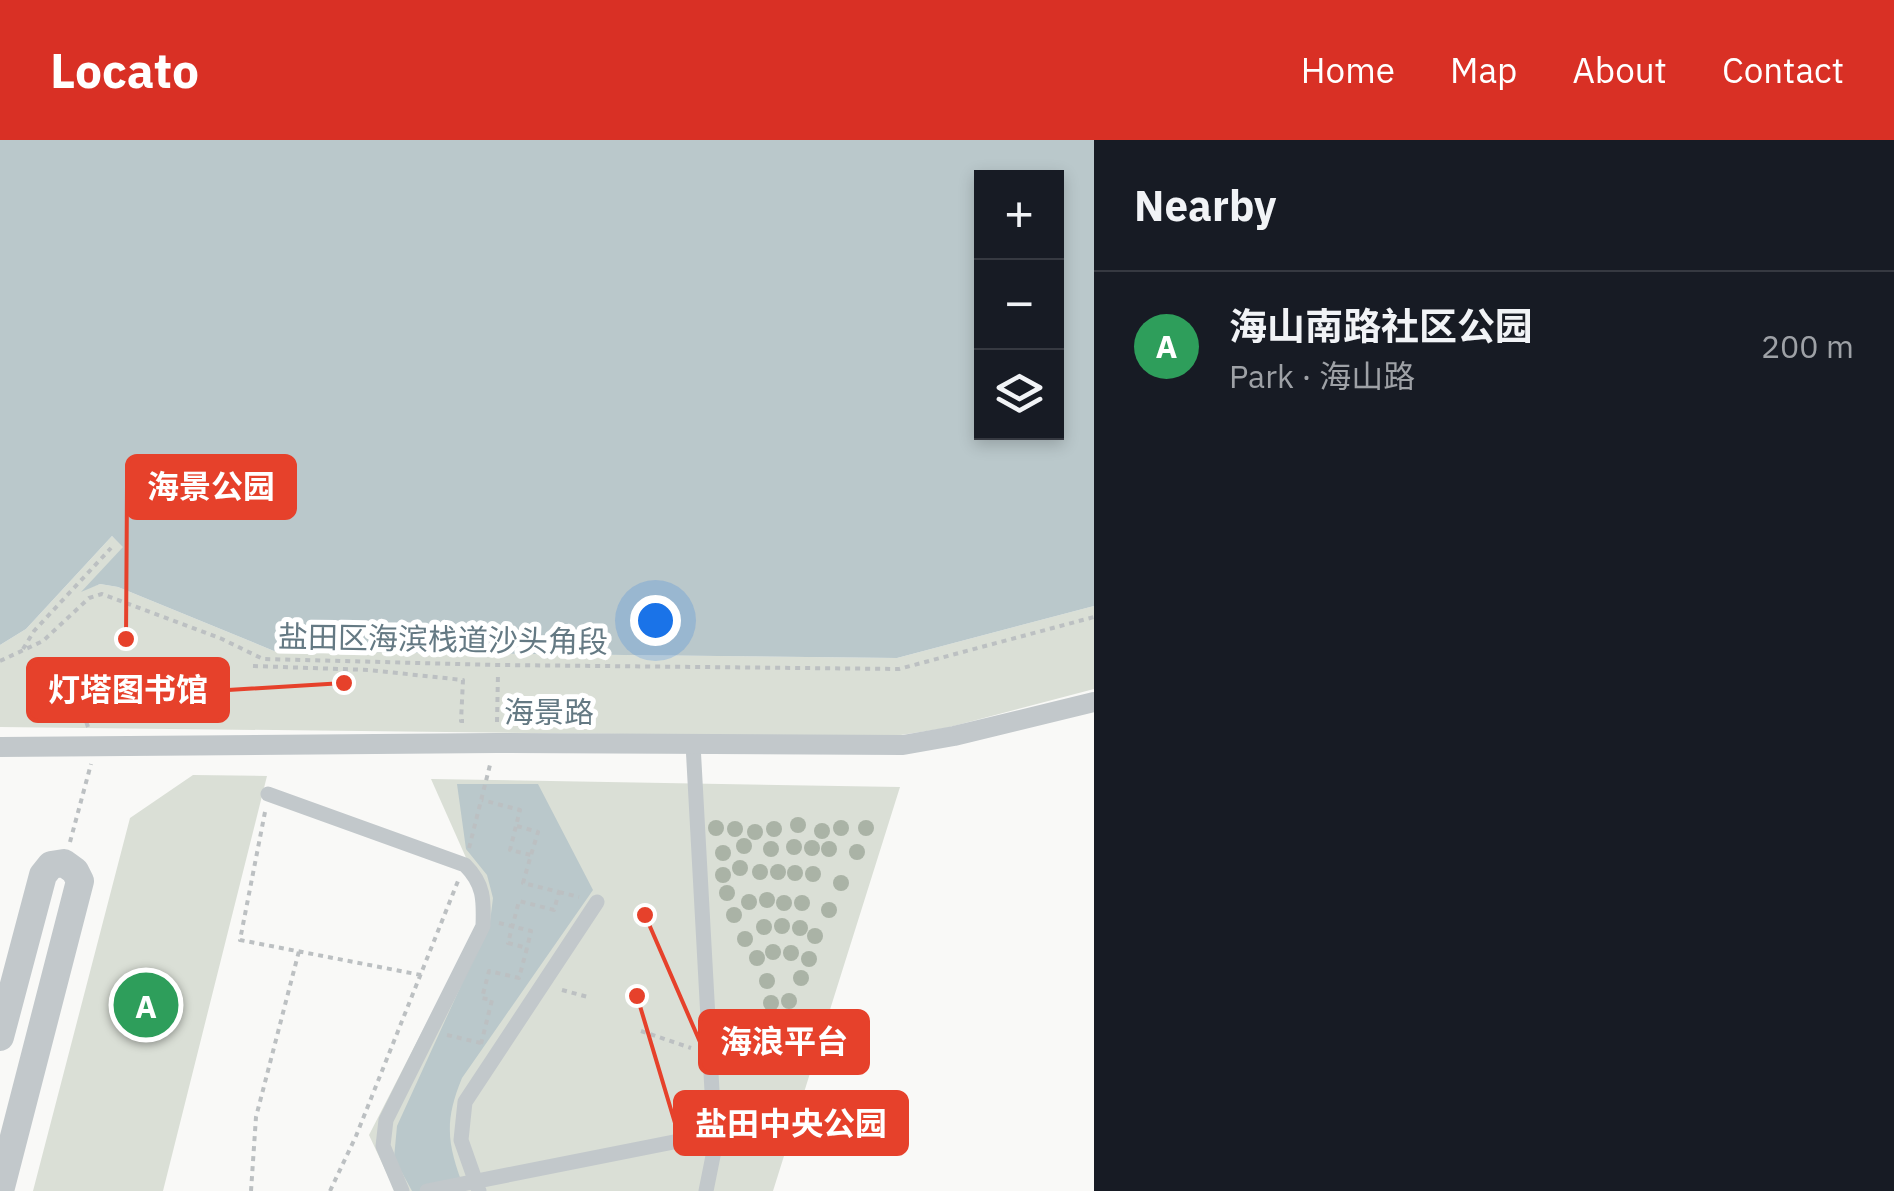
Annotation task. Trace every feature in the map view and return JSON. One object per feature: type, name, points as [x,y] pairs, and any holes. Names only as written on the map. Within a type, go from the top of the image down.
[{"type":"street","name":"海景路","points":[[0,746],[903,745],[1094,702]]},
{"type":"street","points":[[694,744],[714,1134],[706,1191]]},
{"type":"street","points":[[268,794],[464,865],[477,877],[484,894],[484,926],[386,1120],[382,1146],[402,1191]]},
{"type":"street","points":[[0,1037],[43,876],[51,864],[64,863],[74,870],[80,882],[0,1191]]},
{"type":"street","points":[[475,1185],[461,1140],[465,1102],[597,902]]},
{"type":"street","points":[[427,1191],[475,1185],[714,1134]]},
{"type":"path","points":[[21,654],[34,631],[111,548]]},
{"type":"path","name":"盐田区海滨栈道沙头角段","points":[[0,660],[44,642],[89,598],[102,594],[222,639],[263,659],[459,664],[899,669],[1094,617]]},
{"type":"path","points":[[253,666],[370,670],[463,680],[461,721],[479,722]]},
{"type":"path","points":[[64,863],[96,748],[77,695],[104,670]]},
{"type":"path","points":[[498,673],[498,714]]},
{"type":"path","points":[[330,1191],[356,1136],[464,865],[487,776]]},
{"type":"path","points":[[268,794],[240,940],[421,975]]},
{"type":"path","points":[[482,800],[520,810],[510,850],[531,855]]},
{"type":"path","points":[[516,826],[538,832],[523,884],[560,892],[554,910],[519,900],[508,943],[527,948]]},
{"type":"path","points":[[432,1031],[481,1044],[492,1000],[482,998],[489,970],[519,978],[531,931],[484,918]]},
{"type":"path","points":[[251,1191],[256,1117],[299,951]]},
{"type":"path","points":[[542,985],[588,997]]},
{"type":"path","points":[[642,1031],[710,1054]]},
{"type":"shaded area","points":[[0,140],[1094,140],[1094,606],[897,658],[274,651],[118,587],[100,584],[81,592],[123,547],[112,536],[26,629],[0,645]]},
{"type":"shaded area","points":[[112,536],[124,547],[85,589],[100,584],[118,587],[274,651],[897,658],[1094,606],[1094,689],[946,728],[888,737],[0,727],[0,645],[26,629]]},
{"type":"shaded area","points":[[193,775],[267,776],[163,1191],[33,1191],[130,818]]},
{"type":"shaded area","points":[[431,779],[900,787],[773,1191],[395,1191],[369,1135],[482,915],[467,860]]},
{"type":"shaded area","points":[[457,784],[538,784],[593,890],[462,1078],[452,1109],[450,1135],[465,1191],[412,1191],[394,1158],[397,1126],[490,922],[493,898],[487,875],[466,849]]},
{"type":"place","name":"海景公园","points":[[126,639]]},
{"type":"place","name":"灯塔图书馆","points":[[344,683]]},
{"type":"place","name":"海浪平台","points":[[645,915]]},
{"type":"place","name":"盐田中央公园","points":[[637,996]]},
{"type":"place","name":"海山南路社区公园","points":[[146,1005]]}]
